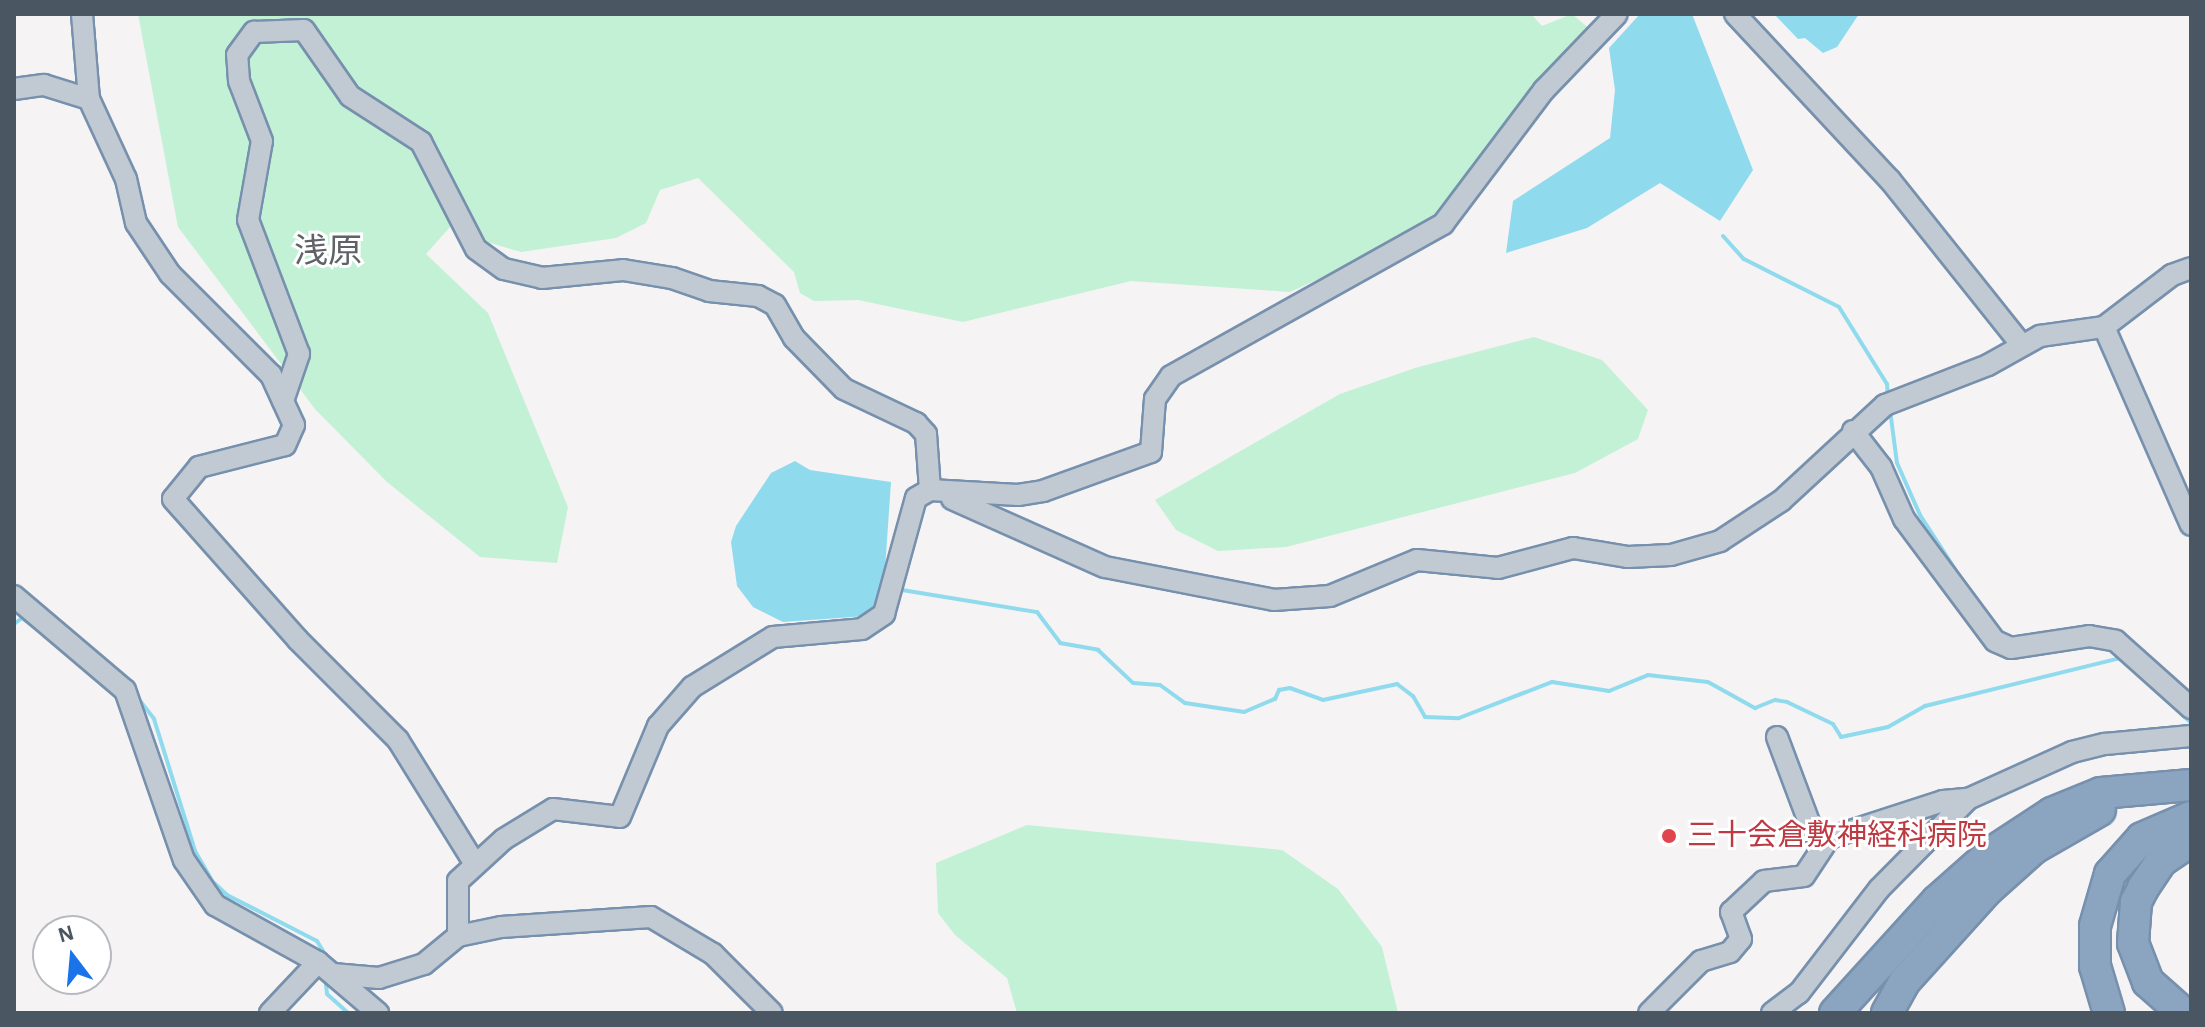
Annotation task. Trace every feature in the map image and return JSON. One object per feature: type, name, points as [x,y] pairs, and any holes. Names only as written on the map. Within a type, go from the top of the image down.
[{"type":"highway","points":[[1835,1013],[1937,901],[1991,853],[2052,813],[2101,793],[2191,785]]},
{"type":"highway","points":[[1887,1013],[1904,982],[1987,890],[2034,848],[2138,792]]},
{"type":"highway","points":[[2109,1013],[2095,966],[2095,926],[2110,874],[2142,838],[2191,817]]},
{"type":"highway","points":[[2183,1013],[2148,982],[2133,943],[2136,902],[2143,888],[2161,861],[2191,841]]},
{"type":"street","points":[[82,14],[89,99],[126,179],[136,223],[170,274],[271,375],[294,425],[285,445],[199,467],[173,499],[298,640],[398,740],[475,864]]},
{"type":"street","points":[[458,936],[458,881],[534,817],[553,809],[620,817],[637,767],[678,700],[773,637],[873,624],[891,599],[916,498],[930,490],[960,495],[1043,491],[1151,452],[1155,399],[1171,376],[1443,224],[1544,90],[1617,14]]},
{"type":"street","points":[[1735,14],[1890,180],[2021,344]]},
{"type":"street","points":[[283,401],[299,354],[248,220],[262,141],[239,81],[237,55],[254,32],[304,30],[350,96],[421,142],[476,249],[504,269],[542,278],[623,270],[672,278],[709,291],[758,296],[775,305],[794,338],[844,389],[916,423],[926,434],[930,490]]},
{"type":"street","points":[[14,89],[44,85],[89,99]]},
{"type":"street","points":[[930,490],[1105,567],[1274,600],[1310,600],[1348,591],[1417,560],[1498,568],[1573,548],[1628,557],[1671,555],[1720,541],[1781,501],[1853,431],[1890,402],[1988,365],[2040,336],[2104,327],[2172,275],[2191,268]]},
{"type":"street","points":[[2104,327],[2191,525]]},
{"type":"street","points":[[1853,431],[1881,467],[1904,519],[1995,641],[2024,648],[2102,637],[2128,648],[2191,708]]},
{"type":"street","points":[[14,596],[125,690],[184,860],[215,905],[326,969],[378,1013]]},
{"type":"street","points":[[1777,737],[1813,833],[1829,838],[1943,801],[1968,799],[2072,752],[2105,744],[2191,736]]},
{"type":"street","points":[[1772,1013],[1799,993],[1879,889],[1968,799]]},
{"type":"street","points":[[1649,1013],[1701,961],[1730,952],[1741,939],[1731,912],[1764,881],[1804,876],[1829,838]]},
{"type":"street","points":[[270,1013],[326,969],[379,978],[424,964],[458,936],[620,915],[651,917],[713,954],[772,1013]]},
{"type":"green space","points":[[138,14],[1531,14],[1542,26],[1572,14],[1591,30],[1456,199],[1413,236],[1290,292],[1131,281],[963,322],[858,300],[814,301],[800,293],[794,272],[698,178],[660,190],[646,223],[616,238],[521,252],[487,242],[467,208],[426,254],[488,313],[568,507],[557,563],[480,557],[387,482],[315,409],[178,227]]},
{"type":"green space","points":[[1534,337],[1602,360],[1648,410],[1638,439],[1575,473],[1286,547],[1218,551],[1176,530],[1155,500],[1340,394],[1415,368]]},
{"type":"green space","points":[[1027,825],[1282,850],[1338,889],[1382,947],[1398,1013],[1017,1013],[1007,978],[955,935],[938,913],[936,863]]},
{"type":"water","points":[[1640,14],[1692,14],[1753,170],[1720,221],[1660,183],[1587,228],[1506,253],[1513,201],[1610,138],[1615,90],[1609,48]]},
{"type":"water","points":[[1774,14],[1859,14],[1837,47],[1823,53],[1805,38],[1798,39]]},
{"type":"water","points":[[795,461],[810,470],[891,482],[884,584],[878,604],[866,616],[783,622],[753,607],[737,586],[731,542],[736,526],[771,473]]},
{"type":"waterway","points":[[1723,236],[1744,259],[1839,307],[1887,384],[1888,397]]},
{"type":"waterway","points":[[1890,410],[1897,463],[1920,515],[1966,586]]},
{"type":"waterway","points":[[902,590],[1037,612],[1060,643],[1098,650],[1133,683],[1160,685],[1185,703],[1244,712],[1275,699],[1279,690],[1290,688],[1323,700],[1397,684],[1413,696],[1425,717],[1459,718],[1552,682],[1609,691],[1648,675],[1708,682],[1755,708],[1775,700],[1787,702],[1833,724],[1841,737],[1888,727],[1925,706],[2125,657]]},
{"type":"waterway","points":[[14,624],[22,618],[47,637]]},
{"type":"waterway","points":[[2100,628],[2118,633]]},
{"type":"waterway","points":[[137,697],[154,719],[195,851],[212,881],[227,895],[317,941],[329,961]]},
{"type":"waterway","points":[[2177,709],[2191,723]]},
{"type":"waterway","points":[[325,977],[327,994],[348,1013]]},
{"type":"place","name":"三十会倉敷神経科病院","points":[[1669,836]]},
{"type":"district","name":"浅原","points":[[328,253]]}]
